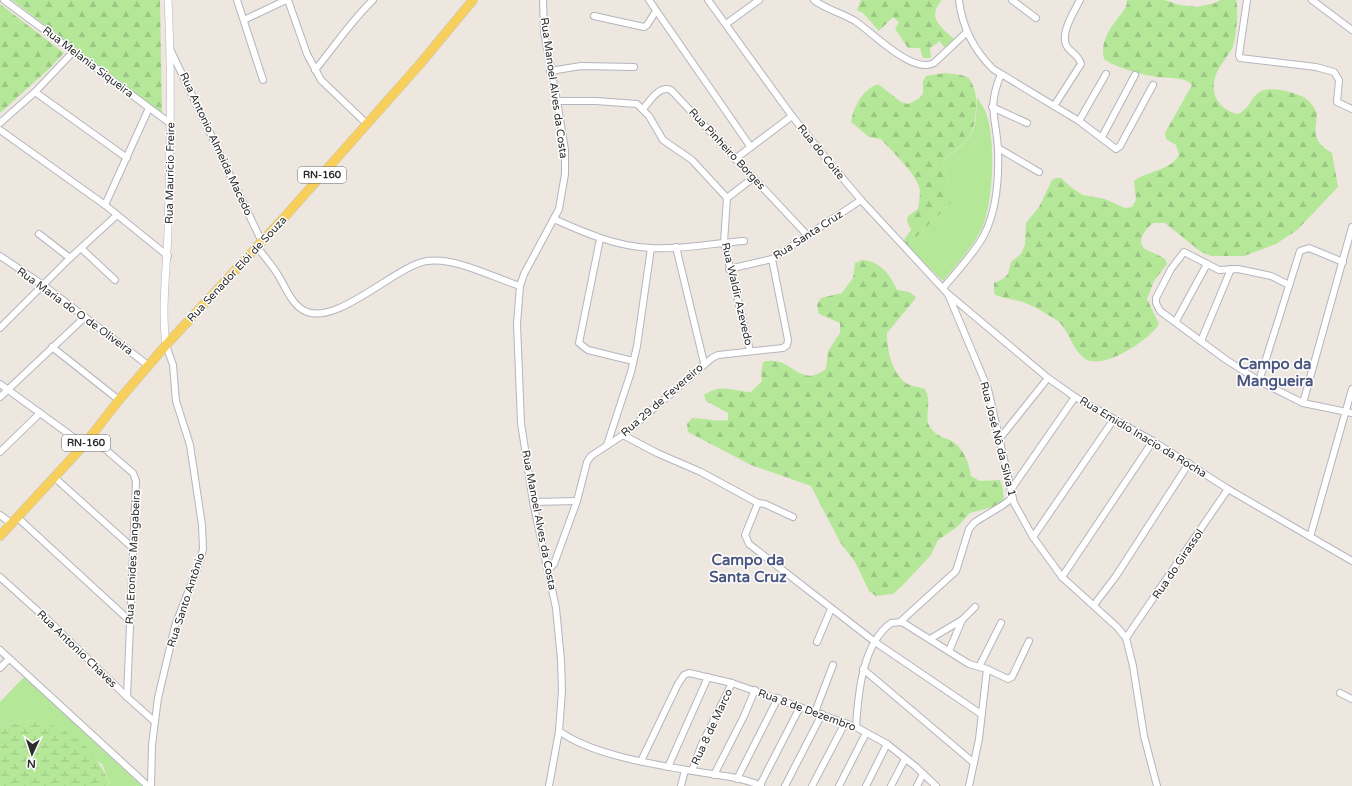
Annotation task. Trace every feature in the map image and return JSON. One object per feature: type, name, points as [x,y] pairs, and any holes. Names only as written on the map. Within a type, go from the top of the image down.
[{"type":"main road","name":"Rua Senador Elói de Souza","points":[[0,536],[91,438],[119,400],[166,345],[281,221],[367,124],[473,0]]},
{"type":"street","name":"Rua Melania Siqueira","points":[[4,0],[171,124]]},
{"type":"street","name":"Rua Maurício Freire","points":[[166,345],[163,325],[168,256],[171,124],[168,0]]},
{"type":"street","points":[[238,0],[263,80]]},
{"type":"street","points":[[244,20],[287,0],[315,70],[321,80],[367,124]]},
{"type":"street","points":[[315,70],[349,26],[373,0]]},
{"type":"street","name":"Rua Manoel Alves da Costa","points":[[543,0],[544,32],[565,150],[565,174],[563,193],[559,209],[524,274],[520,286],[517,324],[521,423],[533,502],[558,623],[562,660],[562,691],[559,731],[549,786]]},
{"type":"street","points":[[649,0],[750,146]]},
{"type":"street","name":"Rua do Coite","points":[[708,0],[792,116],[861,200],[945,290]]},
{"type":"street","points":[[726,24],[759,0]]},
{"type":"street","points":[[814,0],[827,9],[854,21],[902,56],[922,65],[934,63],[967,32]]},
{"type":"street","points":[[959,0],[967,32],[984,60],[1001,74],[1079,121],[1116,149],[1120,146],[1153,85]]},
{"type":"street","points":[[1012,0],[1036,18]]},
{"type":"street","points":[[1054,106],[1081,64],[1079,59],[1067,48],[1064,40],[1066,30],[1080,0]]},
{"type":"street","points":[[1247,0],[1238,56],[1240,58],[1316,67],[1334,72],[1339,80],[1337,102],[1352,109]]},
{"type":"street","points":[[1312,0],[1352,30]]},
{"type":"street","points":[[594,16],[644,27],[656,11]]},
{"type":"street","name":"Rua Antonio Almeida Macedo","points":[[170,49],[259,243],[294,302],[300,308],[311,313],[328,311],[349,304],[410,268],[425,261],[452,262],[520,286]]},
{"type":"street","points":[[0,122],[35,92],[73,52]]},
{"type":"street","points":[[550,71],[581,66],[634,66]]},
{"type":"street","points":[[945,290],[977,246],[989,223],[996,186],[998,148],[992,108],[994,92],[1001,74]]},
{"type":"street","points":[[1079,121],[1106,74]]},
{"type":"street","points":[[1102,137],[1135,75]]},
{"type":"street","name":"Rua Pinheiro Borges","points":[[643,109],[661,90],[665,88],[671,90],[808,236]]},
{"type":"street","points":[[35,92],[127,158]]},
{"type":"street","points":[[557,101],[623,102],[637,104],[643,109],[663,140],[692,160],[727,198],[753,178]]},
{"type":"street","points":[[105,205],[149,108]]},
{"type":"street","points":[[992,108],[1026,124]]},
{"type":"street","points":[[735,159],[750,146],[792,116]]},
{"type":"street","points":[[0,130],[105,205],[168,256]]},
{"type":"street","points":[[998,148],[1039,172]]},
{"type":"street","name":"Rua Waldir Azevedo","points":[[727,198],[724,242],[729,269],[750,352]]},
{"type":"street","name":"Rua Santa Cruz","points":[[729,269],[772,259],[861,200]]},
{"type":"street","points":[[0,328],[70,258],[82,249],[117,215]]},
{"type":"street","points":[[554,219],[600,239],[651,248],[744,241]]},
{"type":"street","points":[[1303,403],[1352,226]]},
{"type":"street","points":[[39,234],[70,258]]},
{"type":"street","points":[[600,239],[580,344],[584,348],[594,353],[633,361]]},
{"type":"street","points":[[676,247],[704,363]]},
{"type":"street","points":[[607,445],[633,361],[651,248]]},
{"type":"street","points":[[1259,381],[1296,260],[1303,249],[1309,248],[1343,262]]},
{"type":"street","points":[[82,249],[115,280]]},
{"type":"street","points":[[1289,285],[1271,276],[1238,269],[1219,270],[1184,252],[1171,269],[1156,298],[1156,303],[1160,311],[1176,320],[1201,341],[1243,372],[1303,403],[1349,412]]},
{"type":"street","name":"Rua Maria do O de Oliveira","points":[[1,258],[43,285],[149,366]]},
{"type":"street","name":"Rua 29 de Fevereiro","points":[[548,570],[554,564],[577,501],[587,462],[591,456],[623,435],[704,363],[718,355],[783,348],[787,345],[788,340],[772,259]]},
{"type":"street","points":[[1176,320],[1207,264]]},
{"type":"street","points":[[1201,341],[1231,269]]},
{"type":"street","name":"Rua Emidio Inacio da Rocha","points":[[945,290],[1048,378],[1075,397],[1153,441],[1228,489],[1352,561]]},
{"type":"street","name":"Rua José Nô da Silva 1","points":[[945,290],[988,390],[1000,438],[1011,495],[1033,537],[1062,577],[1094,605],[1126,638]]},
{"type":"street","points":[[0,397],[85,317]]},
{"type":"street","name":"Rua Santo Antônio","points":[[151,786],[154,721],[176,626],[203,549],[202,524],[190,445],[176,401],[173,365],[166,345]]},
{"type":"street","points":[[52,347],[119,400]]},
{"type":"street","points":[[1000,438],[1048,378]]},
{"type":"street","points":[[0,384],[84,445]]},
{"type":"street","points":[[1310,537],[1349,412],[1352,389]]},
{"type":"street","points":[[856,727],[858,695],[863,669],[875,642],[889,624],[900,622],[956,571],[969,529],[975,522],[1004,505],[1075,397]]},
{"type":"street","points":[[0,452],[40,413]]},
{"type":"street","points":[[1033,537],[1114,419]]},
{"type":"street","points":[[623,435],[652,451],[701,472],[758,503],[765,504],[793,517]]},
{"type":"street","name":"Rua Eronides Mangabeira","points":[[91,438],[135,476],[134,549],[127,697]]},
{"type":"street","points":[[1062,577],[1153,441]]},
{"type":"street","points":[[1094,605],[1116,576],[1189,463]]},
{"type":"street","points":[[55,478],[134,549]]},
{"type":"street","name":"Rua do Girassol","points":[[1126,638],[1228,489]]},
{"type":"street","points":[[533,502],[577,501]]},
{"type":"street","points":[[758,503],[746,532],[746,541],[757,552],[875,642],[981,714]]},
{"type":"street","points":[[0,515],[15,521],[130,621]]},
{"type":"street","name":"Rua Antonio Chaves","points":[[0,577],[65,635],[127,697],[154,721]]},
{"type":"street","points":[[930,639],[962,620],[975,608]]},
{"type":"street","points":[[817,642],[831,609]]},
{"type":"street","points":[[949,651],[962,620]]},
{"type":"street","points":[[900,622],[969,664],[987,669],[1006,678],[1010,678],[1029,641]]},
{"type":"street","points":[[979,668],[1001,623]]},
{"type":"street","points":[[1126,638],[1133,666],[1144,736],[1157,786]]},
{"type":"street","points":[[0,650],[148,786]]},
{"type":"street","points":[[0,668],[9,659]]},
{"type":"street","points":[[815,712],[833,665]]},
{"type":"street","points":[[863,669],[974,763]]},
{"type":"street","points":[[969,786],[979,740],[987,669]]},
{"type":"street","name":"Rua 8 de Dezembro","points":[[641,761],[678,684],[686,673],[708,677],[755,690],[845,722],[887,744],[936,786]]},
{"type":"street","points":[[668,767],[708,677]]},
{"type":"street","name":"Rua 8 de Marco","points":[[692,771],[701,746],[732,683]]},
{"type":"street","points":[[714,775],[744,716],[755,690]]},
{"type":"street","points":[[1340,693],[1352,699]]},
{"type":"street","points":[[737,778],[778,698]]},
{"type":"street","points":[[559,731],[572,740],[586,746],[668,767],[737,778],[760,786],[800,707]]},
{"type":"street","points":[[785,786],[822,714]]},
{"type":"street","points":[[812,786],[845,722]]},
{"type":"street","points":[[839,786],[866,733]]},
{"type":"street","points":[[866,786],[887,744]]},
{"type":"street","points":[[891,786],[905,759]]},
{"type":"street","points":[[681,786],[685,770]]},
{"type":"street","points":[[917,786],[923,774]]},
{"type":"green space","points":[[12,0],[160,0],[162,114]]},
{"type":"green space","points":[[861,0],[942,0],[937,6],[935,17],[940,26],[954,39],[945,49],[940,41],[930,48],[931,58],[923,58],[920,48],[908,48],[895,29],[899,22],[893,17],[879,31],[863,13],[857,10]]},
{"type":"green space","points":[[1127,0],[1164,0],[1180,5],[1197,7],[1215,3],[1220,0],[1236,0],[1237,24],[1235,39],[1232,49],[1214,79],[1214,93],[1217,99],[1225,109],[1238,114],[1247,107],[1257,94],[1262,91],[1274,89],[1288,91],[1305,98],[1309,101],[1317,113],[1316,136],[1318,141],[1332,153],[1338,187],[1297,230],[1276,244],[1244,256],[1211,256],[1201,252],[1165,223],[1153,223],[1143,235],[1141,242],[1145,249],[1165,259],[1167,264],[1154,281],[1147,299],[1159,324],[1146,338],[1124,352],[1113,358],[1102,361],[1092,361],[1084,358],[1080,354],[1064,327],[1055,319],[1027,304],[994,294],[994,283],[1003,279],[1008,274],[1011,262],[1021,254],[1025,245],[1026,223],[1039,207],[1052,180],[1061,178],[1083,195],[1105,199],[1125,208],[1132,207],[1136,200],[1134,181],[1140,177],[1170,165],[1179,155],[1176,145],[1166,139],[1165,133],[1192,85],[1181,79],[1157,77],[1137,73],[1121,68],[1104,59],[1103,49],[1105,40],[1109,31],[1127,5]]},
{"type":"green space","points":[[0,4],[64,53],[50,68],[0,113]]},
{"type":"green space","points":[[945,73],[961,75],[969,78],[975,92],[975,118],[971,133],[967,139],[943,161],[951,203],[907,246],[904,240],[911,230],[907,220],[908,216],[918,209],[920,191],[918,184],[904,163],[881,139],[869,137],[851,122],[854,110],[863,94],[872,87],[878,84],[901,102],[908,104],[918,99],[923,94],[923,81],[926,76]]},
{"type":"green space","points":[[977,97],[986,113],[991,138],[992,168],[990,199],[981,231],[966,254],[943,281],[907,246],[951,203],[943,161],[958,149],[970,135],[976,120]]},
{"type":"green space","points":[[862,260],[874,263],[884,269],[897,290],[910,293],[916,298],[887,333],[889,353],[893,367],[906,383],[925,389],[928,400],[927,419],[930,427],[936,434],[955,443],[962,451],[969,465],[971,476],[980,481],[1000,480],[1003,489],[1004,504],[970,513],[957,527],[938,540],[931,555],[893,594],[876,596],[869,591],[855,562],[840,542],[811,486],[751,465],[688,432],[687,424],[692,418],[719,421],[728,420],[728,413],[706,401],[704,395],[716,389],[751,392],[762,381],[761,373],[763,362],[773,361],[782,363],[802,374],[809,376],[826,369],[828,351],[840,333],[840,323],[819,314],[817,305],[821,298],[842,293],[853,278],[855,263]]},
{"type":"green space","points":[[24,677],[142,786],[111,786],[102,764],[35,720],[0,726],[0,702]]},
{"type":"green space","points":[[35,720],[62,729],[82,743],[98,762],[111,786],[0,786],[0,726]]},
{"type":"district","name":"Campo da Mangueira","points":[[1275,372]]},
{"type":"district","name":"Campo da Santa Cruz","points":[[748,568]]}]
